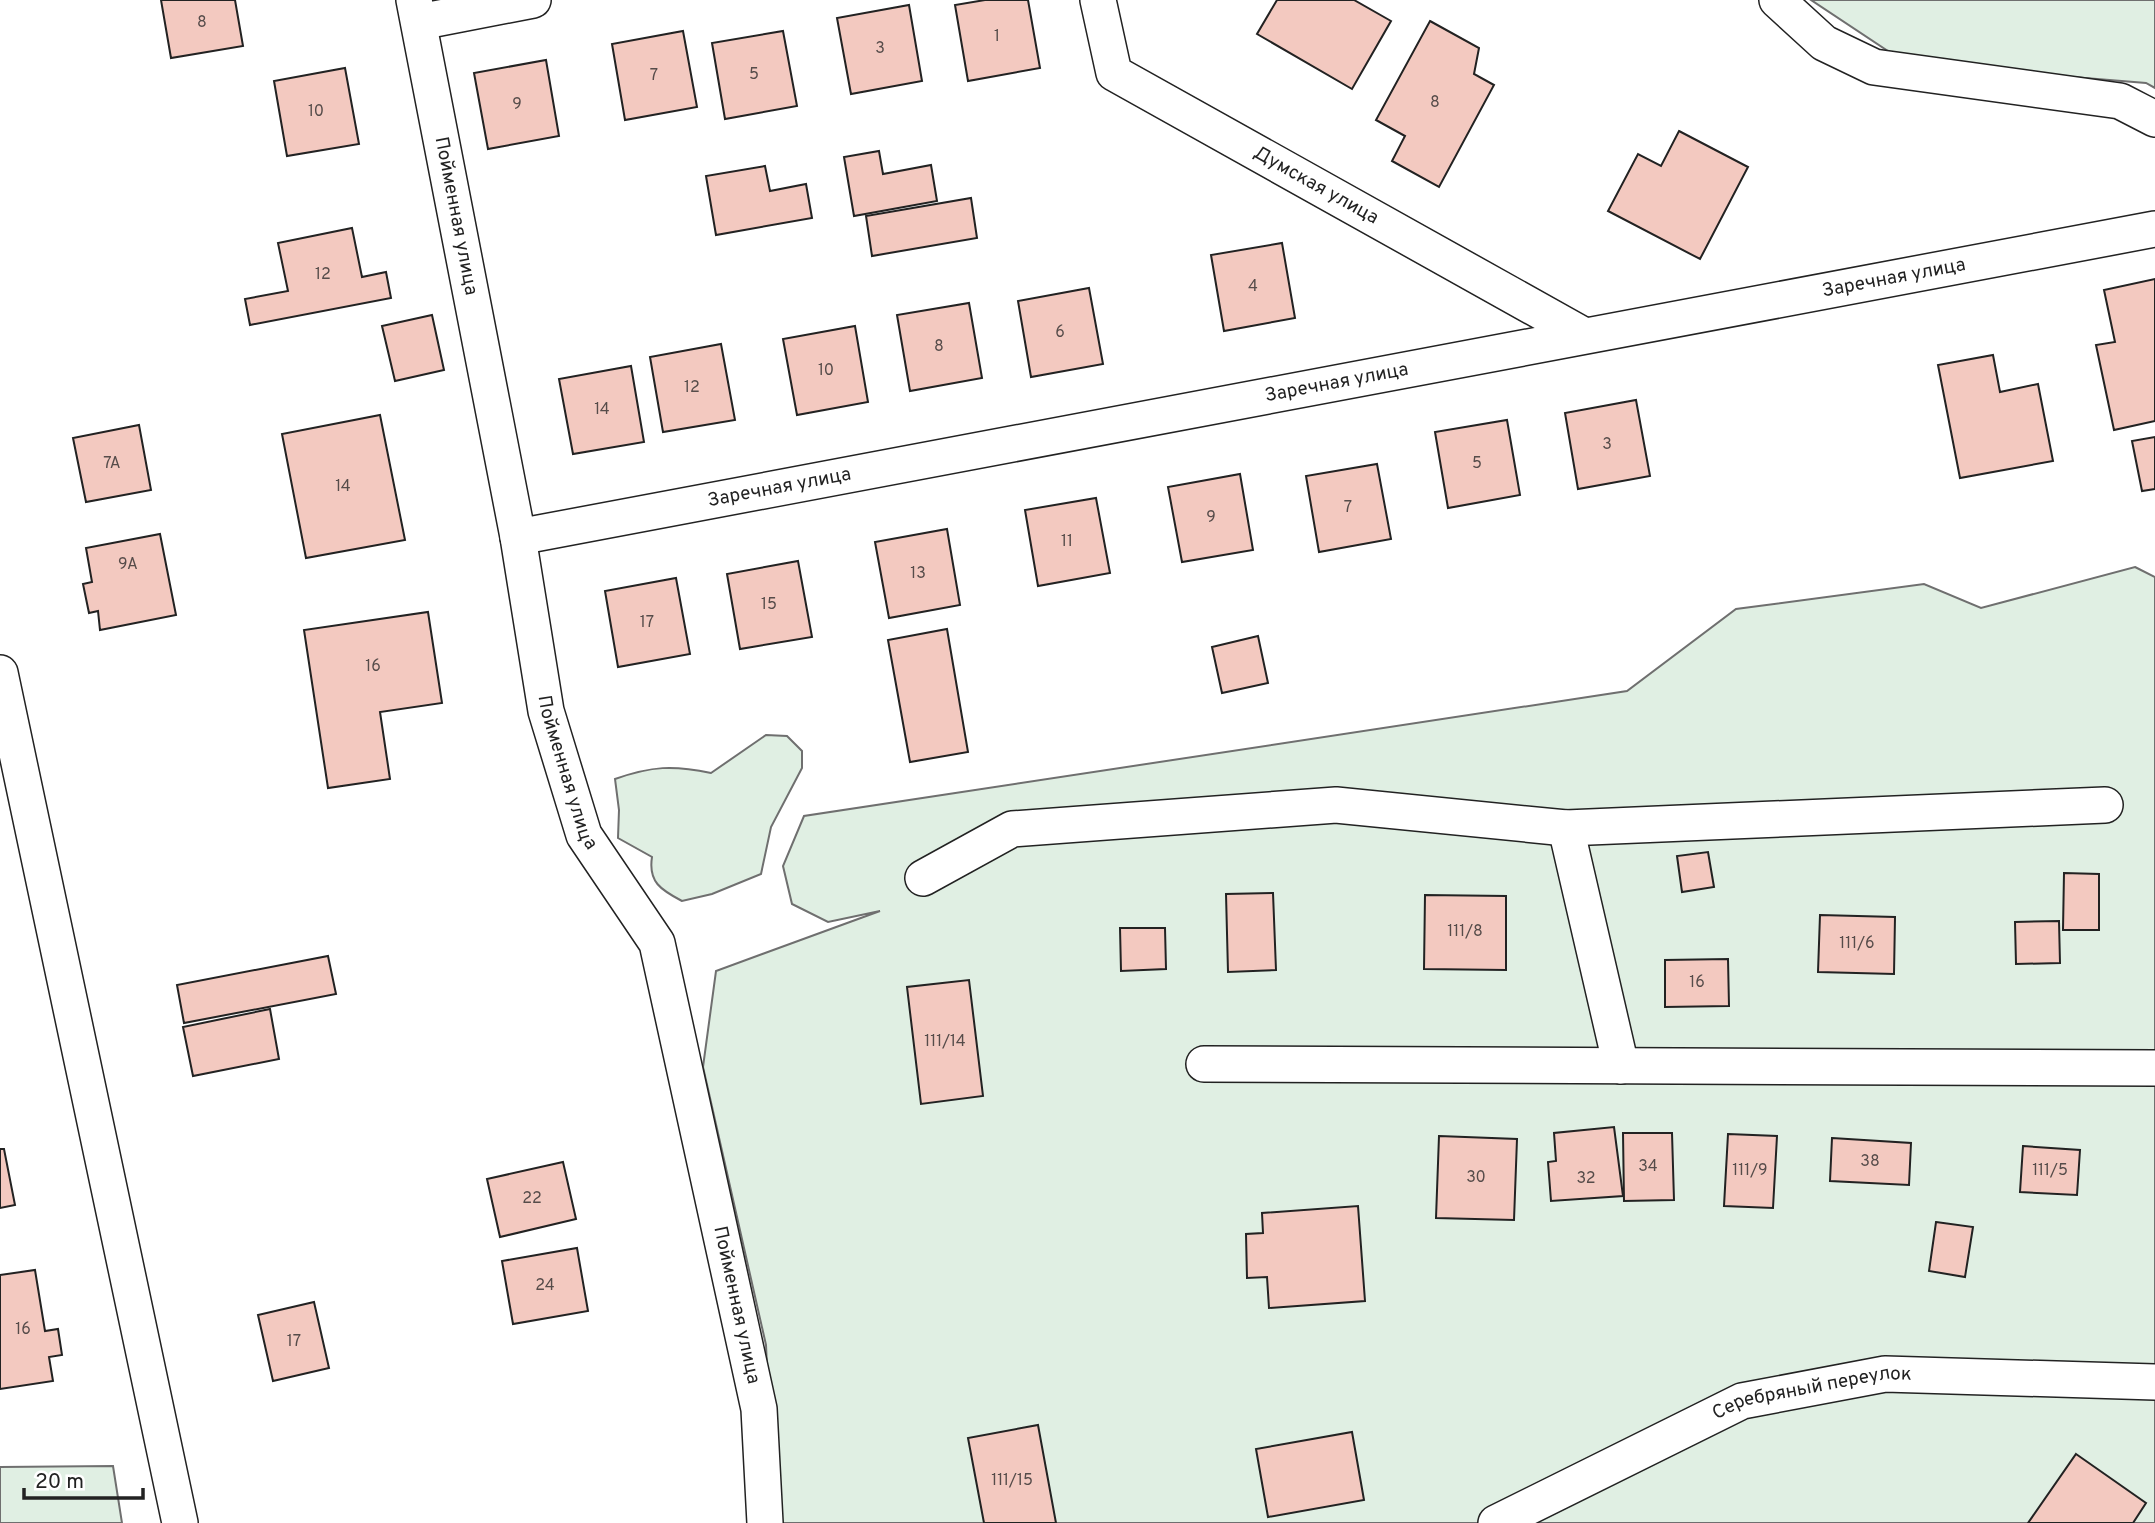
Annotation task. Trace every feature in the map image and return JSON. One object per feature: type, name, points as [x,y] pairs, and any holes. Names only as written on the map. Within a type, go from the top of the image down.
[{"type":"street","points":[[417,11],[533,0]]},
{"type":"street","name":"Думская улица","points":[[1098,0],[1114,73],[1583,335]]},
{"type":"street","points":[[1777,0],[1824,43],[1874,68],[2120,101],[2155,119]]},
{"type":"street","name":"Пойменная улица","points":[[417,11],[518,537],[545,711],[584,835],[657,943],[759,1409],[765,1523]]},
{"type":"street","name":"Заречная улица","points":[[518,537],[2155,229]]},
{"type":"street","points":[[0,673],[180,1523]]},
{"type":"street","points":[[923,878],[1012,829],[1336,805],[1566,828],[2105,805]]},
{"type":"street","points":[[1566,828],[1621,1066]]},
{"type":"street","points":[[1204,1064],[2155,1068]]},
{"type":"street","name":"Серебряный переулок","points":[[1496,1523],[1742,1401],[1885,1374],[2155,1382]]},
{"type":"green space","points":[[1811,0],[2155,0],[2155,88],[2146,83],[2036,74],[1894,55]]},
{"type":"green space","points":[[2135,567],[2155,577],[2155,1523],[774,1523],[766,1345],[703,1067],[716,971],[880,911],[828,922],[792,904],[783,866],[804,816],[1627,691],[1736,609],[1924,584],[1981,608]]},
{"type":"green space","points":[[766,735],[787,736],[802,751],[802,768],[771,827],[761,874],[712,894],[682,901],[668,893],[654,879],[652,857],[618,838],[619,810],[615,779],[640,771],[663,768],[711,773]]},
{"type":"green space","points":[[113,1466],[122,1523],[0,1523],[0,1467]]},
{"type":"building","points":[[161,0],[235,0],[243,46],[171,58]]},
{"type":"building","points":[[985,0],[1028,0],[1040,68],[968,81],[955,5]]},
{"type":"building","points":[[1277,0],[1354,0],[1391,21],[1352,89],[1257,34]]},
{"type":"building","points":[[909,5],[922,81],[851,94],[837,18]]},
{"type":"building","points":[[1430,21],[1479,48],[1474,74],[1494,85],[1439,187],[1392,161],[1405,136],[1376,120]]},
{"type":"building","points":[[683,31],[697,107],[625,120],[612,44]]},
{"type":"building","points":[[783,31],[797,106],[725,119],[712,43]]},
{"type":"building","points":[[546,60],[559,136],[488,149],[474,73]]},
{"type":"building","points":[[345,68],[359,144],[287,156],[274,81]]},
{"type":"building","points":[[1679,131],[1748,167],[1700,259],[1608,211],[1638,154],[1661,166]]},
{"type":"building","points":[[879,151],[883,174],[931,165],[937,201],[854,216],[844,157]]},
{"type":"building","points":[[765,166],[770,191],[806,184],[812,218],[716,235],[706,176]]},
{"type":"building","points":[[971,198],[977,238],[872,256],[866,216]]},
{"type":"building","points":[[352,228],[362,277],[386,272],[391,298],[250,325],[245,299],[288,291],[278,243]]},
{"type":"building","points":[[1282,243],[1295,318],[1224,331],[1211,255]]},
{"type":"building","points":[[2155,279],[2155,421],[2114,430],[2096,345],[2115,342],[2104,290]]},
{"type":"building","points":[[1089,288],[1103,364],[1031,377],[1018,301]]},
{"type":"building","points":[[969,303],[982,378],[910,391],[897,315]]},
{"type":"building","points":[[432,315],[444,370],[395,381],[382,326]]},
{"type":"building","points":[[855,326],[868,402],[797,415],[783,339]]},
{"type":"building","points":[[721,344],[735,420],[663,432],[650,357]]},
{"type":"building","points":[[1993,355],[2000,392],[2038,384],[2053,461],[1960,478],[1938,365]]},
{"type":"building","points":[[631,366],[644,442],[573,454],[559,379]]},
{"type":"building","points":[[1636,400],[1650,476],[1578,489],[1565,413]]},
{"type":"building","points":[[380,415],[405,540],[306,558],[282,434]]},
{"type":"building","points":[[1507,420],[1520,495],[1448,508],[1435,432]]},
{"type":"building","points":[[139,425],[151,490],[86,502],[73,438]]},
{"type":"building","points":[[2155,437],[2155,489],[2142,491],[2132,441]]},
{"type":"building","points":[[1377,464],[1391,539],[1319,552],[1306,476]]},
{"type":"building","points":[[1240,474],[1253,550],[1182,562],[1168,487]]},
{"type":"building","points":[[1096,498],[1110,573],[1038,586],[1025,510]]},
{"type":"building","points":[[947,529],[960,605],[889,618],[875,542]]},
{"type":"building","points":[[160,534],[176,615],[100,630],[98,611],[89,613],[83,584],[92,582],[86,548]]},
{"type":"building","points":[[798,561],[812,637],[740,649],[727,574]]},
{"type":"building","points":[[676,578],[690,654],[618,667],[605,591]]},
{"type":"building","points":[[428,612],[442,703],[380,712],[390,779],[328,788],[304,630]]},
{"type":"building","points":[[947,629],[968,752],[910,762],[888,640]]},
{"type":"building","points":[[1258,636],[1268,683],[1222,693],[1212,647]]},
{"type":"building","points":[[1708,852],[1714,887],[1682,892],[1677,856]]},
{"type":"building","points":[[2064,873],[2099,874],[2099,930],[2063,930]]},
{"type":"building","points":[[1273,893],[1276,970],[1228,972],[1226,894]]},
{"type":"building","points":[[1425,895],[1506,896],[1506,970],[1424,969]]},
{"type":"building","points":[[1820,915],[1895,917],[1894,974],[1818,972]]},
{"type":"building","points":[[2059,921],[2060,963],[2016,964],[2015,922]]},
{"type":"building","points":[[1120,928],[1165,928],[1166,969],[1121,971]]},
{"type":"building","points":[[328,956],[336,994],[184,1023],[177,985]]},
{"type":"building","points":[[1728,959],[1729,1006],[1665,1007],[1665,960]]},
{"type":"building","points":[[969,980],[983,1096],[921,1104],[907,987]]},
{"type":"building","points":[[270,1009],[279,1059],[193,1076],[183,1027]]},
{"type":"building","points":[[1614,1127],[1623,1196],[1551,1201],[1548,1162],[1556,1161],[1554,1133]]},
{"type":"building","points":[[1623,1133],[1672,1133],[1674,1200],[1624,1201]]},
{"type":"building","points":[[1728,1134],[1777,1136],[1773,1208],[1724,1206]]},
{"type":"building","points":[[1439,1136],[1517,1139],[1514,1220],[1436,1218]]},
{"type":"building","points":[[1832,1138],[1911,1143],[1909,1185],[1830,1181]]},
{"type":"building","points":[[2023,1146],[2080,1150],[2077,1195],[2020,1192]]},
{"type":"building","points":[[0,1149],[4,1149],[15,1205],[0,1208]]},
{"type":"building","points":[[563,1162],[576,1219],[500,1237],[487,1179]]},
{"type":"building","points":[[1358,1206],[1365,1301],[1269,1308],[1267,1277],[1247,1278],[1246,1234],[1263,1233],[1262,1213]]},
{"type":"building","points":[[1936,1222],[1973,1227],[1965,1277],[1929,1271]]},
{"type":"building","points":[[577,1248],[588,1311],[513,1324],[502,1261]]},
{"type":"building","points":[[35,1270],[45,1331],[58,1329],[62,1355],[49,1357],[53,1381],[0,1389],[0,1275]]},
{"type":"building","points":[[314,1302],[329,1368],[273,1381],[258,1315]]},
{"type":"building","points":[[1038,1425],[1056,1523],[984,1523],[968,1438]]},
{"type":"building","points":[[1352,1432],[1364,1500],[1268,1517],[1256,1449]]},
{"type":"building","points":[[2076,1454],[2146,1503],[2133,1523],[2028,1523]]}]
